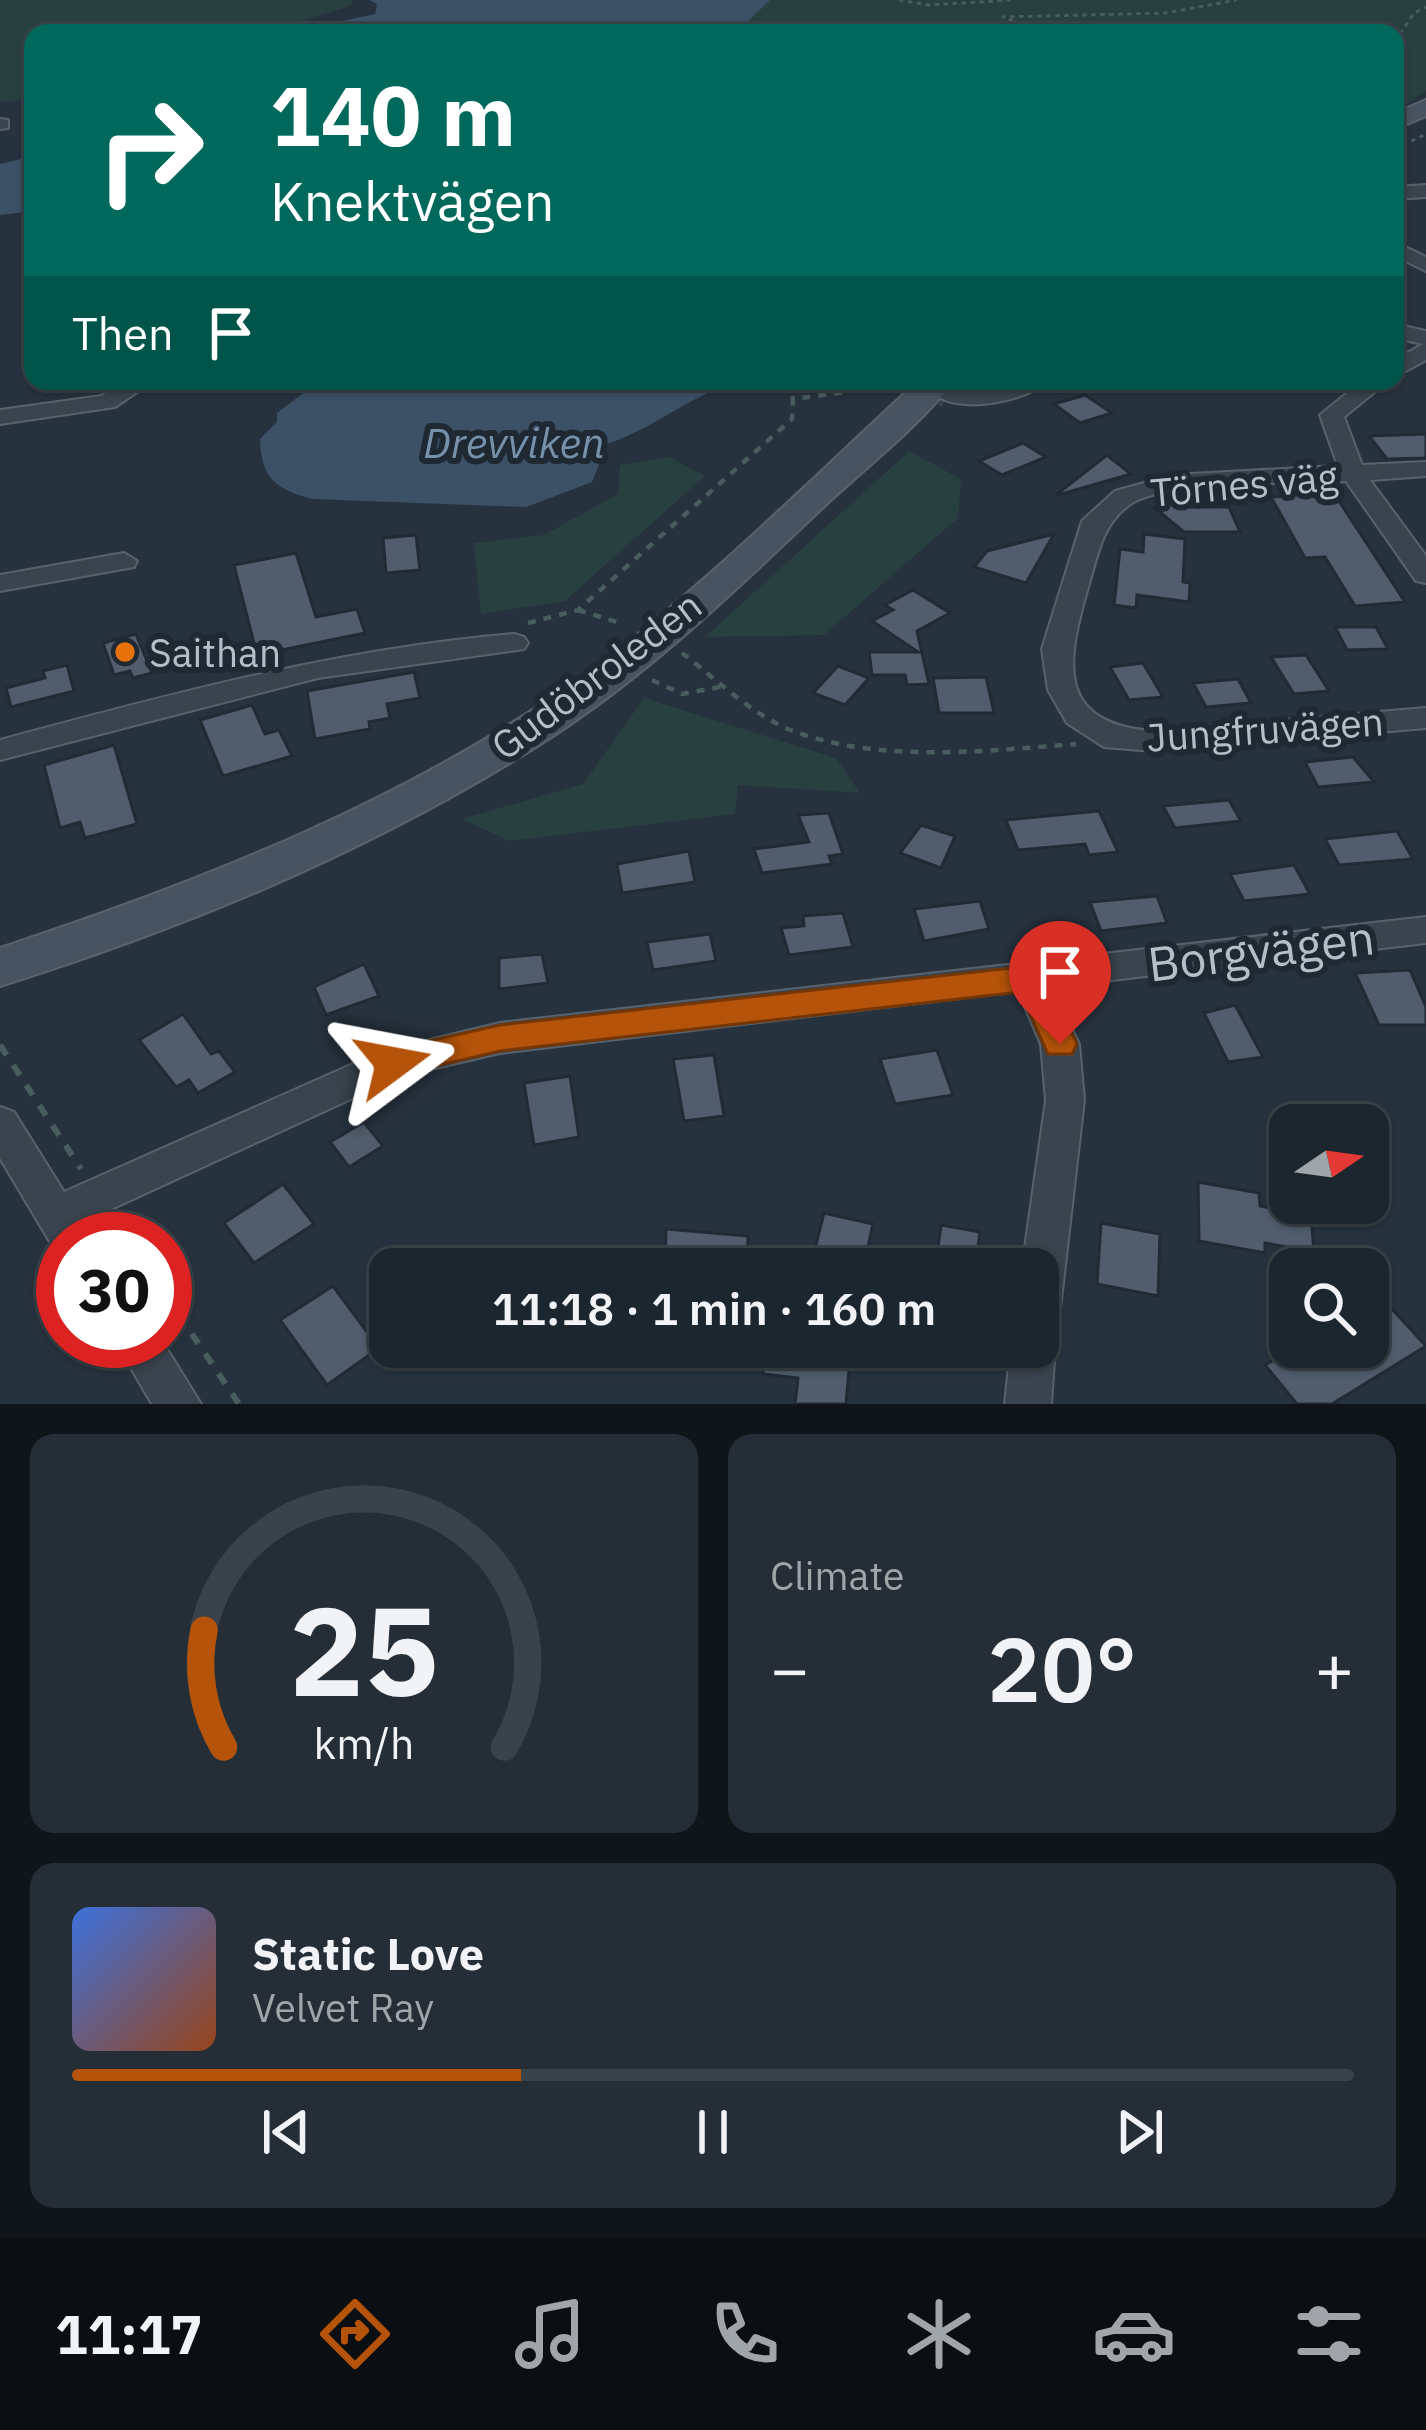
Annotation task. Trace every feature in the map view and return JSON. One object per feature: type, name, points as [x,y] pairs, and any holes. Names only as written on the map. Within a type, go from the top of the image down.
[{"type":"main road","name":"Gudöbroleden","points":[[0,946],[258,846],[456,745],[589,664],[929,390]]},
{"type":"main road","name":"Gudöbroleden","points":[[0,967],[266,865],[477,764],[604,679],[762,545],[930,390]]},
{"type":"street","points":[[0,417],[107,402],[127,390]]},
{"type":"street","points":[[952,390],[984,397],[1008,390]]},
{"type":"street","points":[[1365,390],[1332,415],[1335,438],[1426,575]]},
{"type":"street","name":"Törnes väg","points":[[1104,737],[1078,716],[1063,690],[1056,649],[1095,521],[1124,496],[1173,484],[1426,469]]},
{"type":"street","points":[[0,584],[124,560]]},
{"type":"street","points":[[0,749],[280,675],[419,648],[499,643]]},
{"type":"street","name":"Jungfruvägen","points":[[1104,737],[1153,741],[1426,718]]},
{"type":"street","name":"Borgvägen","points":[[80,1212],[98,1196],[393,1063],[500,1038],[1426,930]]},
{"type":"street","points":[[1030,978],[1060,1044],[1065,1100],[1046,1248]]},
{"type":"street","points":[[4,1139],[54,1212]]},
{"type":"street","points":[[155,1368],[178,1404]]},
{"type":"street","points":[[1028,1404],[1031,1368]]},
{"type":"path","points":[[899,0],[928,5],[1012,0]]},
{"type":"path","points":[[1021,24],[1003,17],[1127,10],[1146,15],[1237,0]]},
{"type":"path","points":[[1404,28],[1414,13],[1426,7]]},
{"type":"path","points":[[578,610],[792,419],[790,390]]},
{"type":"path","points":[[793,399],[851,390]]},
{"type":"path","points":[[499,643],[539,617],[578,610],[620,623]]},
{"type":"path","points":[[673,646],[785,727],[819,739],[977,752],[1104,737]]},
{"type":"path","points":[[0,1045],[109,1212]]},
{"type":"path","points":[[192,1334],[239,1404]]},
{"type":"green space","points":[[0,0],[353,0],[350,6],[291,24],[24,24],[24,101],[0,102]]},
{"type":"green space","points":[[561,0],[1426,0],[1426,91],[1404,106],[1404,24],[541,24]]},
{"type":"green space","points":[[909,451],[961,479],[958,518],[824,635],[705,637]]},
{"type":"green space","points":[[669,457],[705,476],[565,601],[481,614],[474,543],[544,535],[618,494],[620,465]]},
{"type":"green space","points":[[644,698],[836,758],[860,793],[738,785],[735,814],[509,841],[462,819],[583,784]]},
{"type":"water","points":[[369,0],[770,0],[745,24],[328,24],[375,14],[377,4]]},
{"type":"water","points":[[24,158],[24,212],[0,215],[0,164]]},
{"type":"water","name":"Drevviken","points":[[307,390],[715,390],[607,444],[592,482],[526,507],[313,499],[289,491],[267,473],[260,439],[277,422],[277,413]]},
{"type":"building","points":[[1085,395],[1112,413],[1080,423],[1054,404]]},
{"type":"building","points":[[1426,434],[1426,458],[1387,459],[1369,436]]},
{"type":"building","points":[[1023,443],[1046,457],[1002,475],[979,461]]},
{"type":"building","points":[[1107,455],[1131,474],[1057,494]]},
{"type":"building","points":[[1284,487],[1311,487],[1321,502],[1339,501],[1405,602],[1355,606],[1325,557],[1305,558],[1271,497],[1290,496]]},
{"type":"building","points":[[1184,501],[1190,507],[1229,507],[1240,532],[1184,532],[1155,508]]},
{"type":"building","points":[[1054,534],[1026,583],[974,567],[987,551]]},
{"type":"building","points":[[1144,534],[1185,539],[1183,582],[1190,583],[1189,602],[1137,595],[1136,608],[1114,605],[1120,549],[1143,552]]},
{"type":"building","points":[[416,535],[420,570],[386,573],[383,538]]},
{"type":"building","points":[[296,553],[316,617],[357,609],[365,633],[257,655],[234,565]]},
{"type":"building","points":[[913,590],[950,613],[917,631],[929,684],[907,685],[905,675],[872,675],[869,652],[918,652],[872,621],[893,610],[885,605]]},
{"type":"building","points":[[1335,627],[1376,627],[1388,649],[1347,650]]},
{"type":"building","name":"Saithan","points":[[136,634],[152,673],[133,678],[130,671],[114,675],[103,643]]},
{"type":"building","points":[[1306,655],[1329,691],[1294,694],[1271,657]]},
{"type":"building","points":[[1143,663],[1163,697],[1129,700],[1110,667]]},
{"type":"building","points":[[67,665],[74,691],[11,707],[6,688],[45,678],[43,671]]},
{"type":"building","points":[[838,666],[869,678],[845,705],[813,693]]},
{"type":"building","points":[[414,672],[420,698],[387,704],[390,718],[369,722],[370,729],[315,739],[307,691]]},
{"type":"building","points":[[986,677],[994,713],[939,713],[933,678]]},
{"type":"building","points":[[1238,679],[1251,703],[1206,707],[1193,683]]},
{"type":"building","points":[[252,705],[265,734],[279,730],[292,756],[223,776],[200,720]]},
{"type":"building","points":[[114,745],[137,824],[85,838],[80,822],[60,828],[44,765]]},
{"type":"building","points":[[1353,757],[1374,782],[1318,787],[1305,762]]},
{"type":"building","points":[[1229,800],[1241,821],[1175,828],[1163,806]]},
{"type":"building","points":[[1099,811],[1118,852],[1089,855],[1085,844],[1018,850],[1006,820]]},
{"type":"building","points":[[829,813],[843,854],[829,856],[832,864],[762,873],[754,849],[809,842],[798,815]]},
{"type":"building","points":[[921,825],[955,836],[941,868],[900,853]]},
{"type":"building","points":[[1397,831],[1413,859],[1339,865],[1325,839]]},
{"type":"building","points":[[689,851],[695,882],[622,893],[617,864]]},
{"type":"building","points":[[1294,865],[1310,894],[1244,901],[1230,874]]},
{"type":"building","points":[[1157,896],[1167,923],[1101,931],[1090,902]]},
{"type":"building","points":[[980,901],[989,929],[924,941],[914,909]]},
{"type":"building","points":[[843,913],[853,947],[789,955],[781,928],[804,926],[803,916]]},
{"type":"building","points":[[710,934],[716,961],[653,970],[647,942]]},
{"type":"building","points":[[542,954],[548,983],[499,989],[499,958]]},
{"type":"building","points":[[364,964],[379,996],[326,1015],[314,987]]},
{"type":"building","points":[[1410,970],[1426,1007],[1426,1025],[1379,1025],[1355,973]]},
{"type":"building","points":[[1235,1005],[1263,1057],[1228,1062],[1204,1013]]},
{"type":"building","points":[[183,1014],[211,1054],[219,1051],[235,1072],[198,1093],[189,1080],[176,1087],[139,1040]]},
{"type":"building","points":[[937,1050],[953,1095],[895,1104],[880,1059]]},
{"type":"building","points":[[714,1055],[724,1116],[684,1121],[673,1059]]},
{"type":"building","points":[[570,1076],[579,1137],[534,1145],[524,1083]]},
{"type":"building","points":[[364,1122],[383,1146],[349,1167],[330,1142]]},
{"type":"building","points":[[1198,1182],[1259,1193],[1260,1206],[1269,1208],[1269,1224],[1312,1224],[1314,1248],[1265,1243],[1265,1253],[1199,1241]]},
{"type":"building","points":[[283,1184],[314,1224],[254,1263],[224,1223]]},
{"type":"building","points":[[824,1213],[873,1224],[868,1248],[815,1248]]},
{"type":"building","points":[[1101,1223],[1160,1234],[1158,1296],[1097,1284]]},
{"type":"building","points":[[941,1225],[980,1232],[978,1248],[938,1248]]},
{"type":"building","points":[[666,1229],[748,1236],[748,1248],[666,1248]]},
{"type":"building","points":[[333,1286],[369,1335],[369,1355],[327,1385],[280,1320]]},
{"type":"building","points":[[1389,1306],[1426,1346],[1332,1404],[1297,1404],[1265,1365],[1389,1368]]},
{"type":"building","points":[[763,1368],[849,1368],[846,1404],[795,1404],[798,1378],[763,1374]]},
{"type":"tunnel","points":[[933,390],[946,394]]},
{"type":"place","name":"Saithan","points":[[125,652]]},
{"type":"route","points":[[393,1063],[500,1038],[1030,978],[1060,1044]]}]
